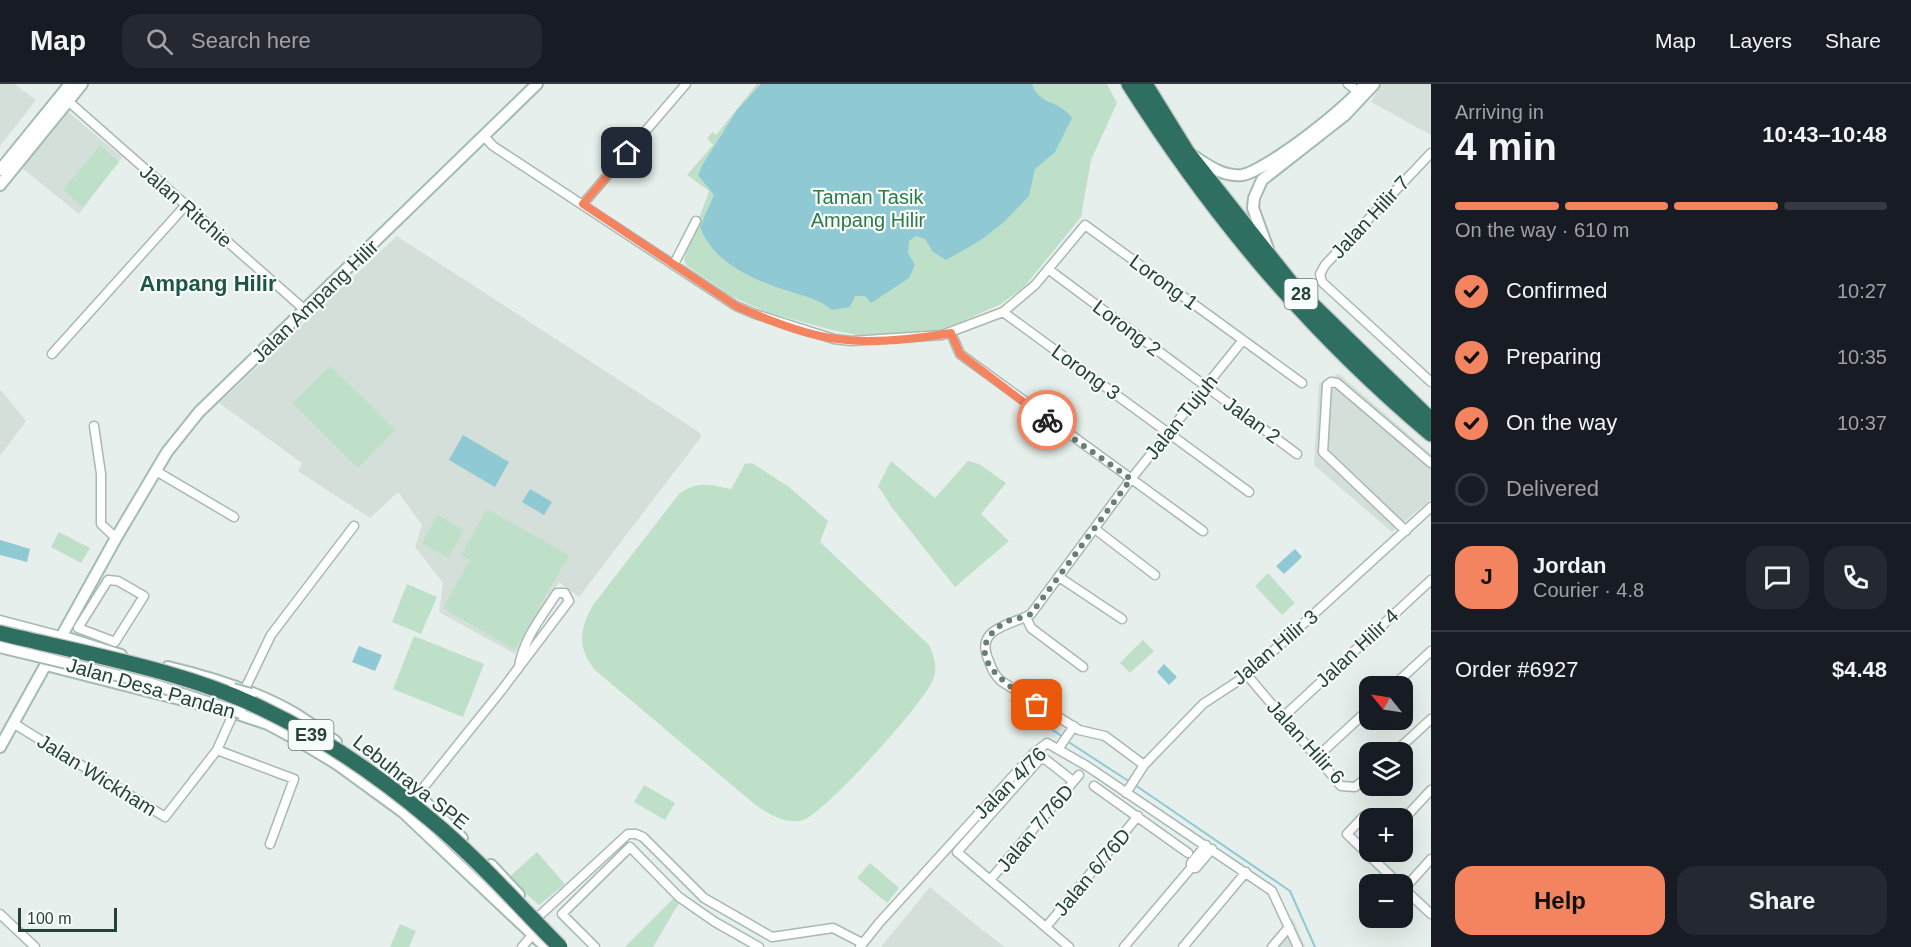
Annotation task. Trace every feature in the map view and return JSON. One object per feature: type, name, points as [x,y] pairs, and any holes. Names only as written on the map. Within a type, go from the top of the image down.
[{"type":"highway","name":"28","points":[[1129,84],[1189,174],[1279,288],[1311,323],[1431,434]]},
{"type":"highway","name":"28","points":[[1145,84],[1187,152],[1274,262],[1320,314],[1431,420]]},
{"type":"highway","name":"Lebuhraya SPE","points":[[0,631],[191,682],[261,708],[292,725],[339,752],[433,821],[560,947]]},
{"type":"highway","name":"Lebuhraya SPE","points":[[0,640],[134,674],[209,696],[258,715],[289,731],[380,790],[411,815],[544,946]]},
{"type":"street","points":[[0,170],[70,84]]},
{"type":"street","points":[[0,185],[82,84]]},
{"type":"street","name":"Jalan Ampang Hilir","points":[[0,747],[94,576],[177,438],[199,412],[537,84]]},
{"type":"street","points":[[583,204],[686,84]]},
{"type":"street","points":[[1348,84],[1362,88]]},
{"type":"street","points":[[1274,262],[1253,208],[1257,188],[1262,180],[1350,111],[1374,84]]},
{"type":"street","points":[[1187,152],[1223,173],[1233,176],[1253,173],[1323,123],[1362,88]]},
{"type":"street","name":"Jalan Ritchie","points":[[68,101],[305,310]]},
{"type":"street","points":[[484,136],[493,146],[746,310],[834,339],[902,338],[951,333],[1003,312],[1035,285],[1048,268]]},
{"type":"street","name":"Jalan Hilir 7","points":[[1431,153],[1324,265],[1320,274],[1322,282],[1431,382]]},
{"type":"street","points":[[52,354],[185,206]]},
{"type":"street","points":[[674,264],[696,221]]},
{"type":"street","name":"Lorong 1","points":[[1048,268],[1084,225],[1302,383]]},
{"type":"street","name":"Lorong 2","points":[[1048,268],[1206,387]]},
{"type":"street","name":"Lorong 3","points":[[1003,312],[1249,492]]},
{"type":"street","points":[[951,333],[960,354],[1052,424],[1203,531]]},
{"type":"street","name":"Jalan Tujuh","points":[[1072,730],[1001,681],[993,671],[984,647],[986,640],[1006,622],[1026,617],[1059,577],[1131,479],[1243,340]]},
{"type":"street","points":[[1406,531],[1323,452],[1326,390],[1331,382],[1337,382],[1431,463]]},
{"type":"street","name":"Jalan 2","points":[[1206,387],[1297,454]]},
{"type":"street","points":[[94,426],[100,474],[101,524],[116,538]]},
{"type":"street","points":[[156,471],[234,518]]},
{"type":"street","name":"Jalan Hilir 3","points":[[1128,790],[1144,765],[1203,704],[1247,675],[1431,507]]},
{"type":"street","points":[[248,693],[271,635],[354,526]]},
{"type":"street","points":[[1095,529],[1155,575]]},
{"type":"street","points":[[94,576],[107,583],[118,581],[144,596],[116,642],[78,628],[107,583]]},
{"type":"street","points":[[1059,577],[1122,619]]},
{"type":"street","name":"Jalan Hilir 4","points":[[1283,717],[1431,580]]},
{"type":"street","points":[[403,812],[418,795],[519,666],[569,601],[565,593],[557,593],[522,648],[519,666]]},
{"type":"street","points":[[1026,617],[1031,628],[1083,667]]},
{"type":"street","points":[[0,620],[62,636],[248,693],[294,713],[418,795],[505,880],[568,947]]},
{"type":"street","name":"Jalan Desa Pandan","points":[[0,631],[248,693]]},
{"type":"street","name":"Jalan Desa Pandan","points":[[0,647],[149,683],[238,712],[303,743],[403,812],[544,946]]},
{"type":"street","points":[[1404,676],[1431,651]]},
{"type":"street","points":[[46,664],[238,712]]},
{"type":"street","name":"Jalan Hilir 6","points":[[1247,675],[1341,786],[1348,788],[1359,784]]},
{"type":"street","name":"Jalan Wickham","points":[[13,723],[165,817],[217,750],[238,712]]},
{"type":"street","points":[[1317,757],[1359,718]]},
{"type":"street","points":[[1406,742],[1431,719]]},
{"type":"street","points":[[1062,745],[1072,730],[1105,736],[1144,765]]},
{"type":"street","name":"Jalan 4/76","points":[[861,945],[1034,753],[1047,743],[1062,745],[1272,891],[1289,927]]},
{"type":"street","points":[[217,750],[294,779],[270,844]]},
{"type":"street","name":"Jalan 7/76D","points":[[1045,759],[1076,778],[990,880],[957,852],[1039,760],[1045,759]]},
{"type":"street","points":[[1094,786],[1188,853]]},
{"type":"street","points":[[1413,809],[1431,790]]},
{"type":"street","name":"Jalan 6/76D","points":[[1046,927],[1138,816]]},
{"type":"street","points":[[1359,821],[1347,834],[1359,844]]},
{"type":"street","points":[[539,916],[628,834],[636,834],[643,837],[704,898],[772,937],[833,928],[861,945]]},
{"type":"street","points":[[595,947],[563,917],[563,912],[629,847],[692,906],[759,947]]},
{"type":"street","points":[[1124,947],[1191,867],[1196,868],[1209,847]]},
{"type":"street","points":[[1413,876],[1431,859]]},
{"type":"street","points":[[1379,862],[1390,874]]},
{"type":"street","points":[[1184,947],[1246,872]]},
{"type":"street","points":[[990,880],[1069,947]]},
{"type":"street","points":[[1413,897],[1431,914]]},
{"type":"street","points":[[0,914],[35,947]]},
{"type":"street","points":[[1272,947],[1289,927],[1296,946]]},
{"type":"street","points":[[522,947],[532,934]]},
{"type":"street","points":[[770,947],[772,937]]},
{"type":"shaded area","points":[[0,84],[14,84],[36,100],[0,146]]},
{"type":"shaded area","points":[[1381,84],[1431,84],[1431,135],[1371,102]]},
{"type":"shaded area","points":[[67,111],[122,157],[79,214],[22,168]]},
{"type":"shaded area","points":[[397,236],[699,432],[701,437],[579,597],[559,582],[515,654],[439,612],[443,583],[415,547],[422,525],[398,492],[370,518],[298,471],[302,463],[219,403]]},
{"type":"shaded area","points":[[1339,374],[1431,454],[1431,499],[1392,532],[1314,465],[1319,383]]},
{"type":"shaded area","points":[[0,389],[26,421],[0,456]]},
{"type":"shaded area","points":[[930,887],[981,929],[1005,947],[881,947]]},
{"type":"shaded area","points":[[1293,918],[1305,947],[1268,947]]},
{"type":"green space","name":"Taman Tasik Ampang Hilir","points":[[757,84],[1107,84],[1117,103],[1091,160],[1081,217],[1024,287],[1001,304],[939,330],[857,335],[766,312],[733,297],[687,266],[684,259],[709,191],[687,175],[713,145],[707,138],[713,132],[716,135]]},
{"type":"green space","points":[[100,145],[119,162],[83,207],[63,190]]},
{"type":"green space","points":[[330,366],[395,430],[358,468],[293,403]]},
{"type":"green space","points":[[891,461],[935,498],[968,461],[979,464],[1006,483],[981,514],[1009,541],[955,587],[893,509],[878,486]]},
{"type":"green space","points":[[752,463],[789,487],[828,521],[820,542],[929,645],[935,662],[933,680],[926,692],[893,733],[831,799],[803,820],[796,821],[776,817],[752,802],[596,671],[586,655],[582,639],[585,623],[593,605],[679,494],[698,485],[731,489],[745,464]]},
{"type":"green space","points":[[487,509],[569,555],[515,650],[443,608],[470,560],[461,555]]},
{"type":"green space","points":[[437,515],[464,530],[448,558],[422,543]]},
{"type":"green space","points":[[59,532],[90,548],[81,563],[51,547]]},
{"type":"green space","points":[[1268,573],[1295,603],[1282,615],[1255,586]]},
{"type":"green space","points":[[407,584],[437,597],[421,634],[392,622]]},
{"type":"green space","points":[[414,636],[484,664],[463,717],[393,689]]},
{"type":"green space","points":[[1143,640],[1154,651],[1130,673],[1120,663]]},
{"type":"green space","points":[[644,785],[675,803],[665,820],[634,802]]},
{"type":"green space","points":[[537,852],[565,884],[539,905],[508,878]]},
{"type":"green space","points":[[870,863],[899,888],[887,903],[857,878]]},
{"type":"green space","points":[[673,899],[679,903],[653,947],[625,947]]},
{"type":"green space","points":[[400,924],[416,931],[409,947],[390,947]]},
{"type":"water","name":"Taman Tasik Ampang Hilir","points":[[761,84],[1032,84],[1039,95],[1062,108],[1072,118],[1055,152],[1035,169],[1029,196],[1004,222],[981,240],[946,260],[933,252],[925,239],[916,236],[909,241],[908,253],[915,265],[909,278],[871,303],[865,296],[855,296],[850,307],[832,310],[815,300],[752,277],[726,262],[707,240],[700,227],[714,195],[698,175],[737,110]]},
{"type":"water","points":[[463,435],[509,462],[495,487],[449,460]]},
{"type":"water","points":[[530,489],[552,502],[544,515],[522,502]]},
{"type":"water","points":[[0,540],[30,549],[27,562],[0,555]]},
{"type":"water","points":[[1295,549],[1302,557],[1284,574],[1276,566]]},
{"type":"water","points":[[359,646],[382,655],[375,671],[352,662]]},
{"type":"water","points":[[1164,664],[1177,677],[1169,685],[1157,672]]},
{"type":"waterway","points":[[1011,701],[1063,737]]},
{"type":"waterway","points":[[1067,741],[1130,782]]},
{"type":"waterway","points":[[1135,785],[1290,891],[1315,947]]},
{"type":"way so far","points":[[1037,705],[996,676],[984,647],[986,640],[991,633],[1006,622],[1031,614],[1131,479],[1047,420]]},
{"type":"district","name":"Ampang Hilir","points":[[208,283]]},
{"type":"route","points":[[627,153],[583,204],[736,306],[754,314],[834,339],[851,341],[912,338],[951,333],[954,345],[960,354],[1047,420]]}]
